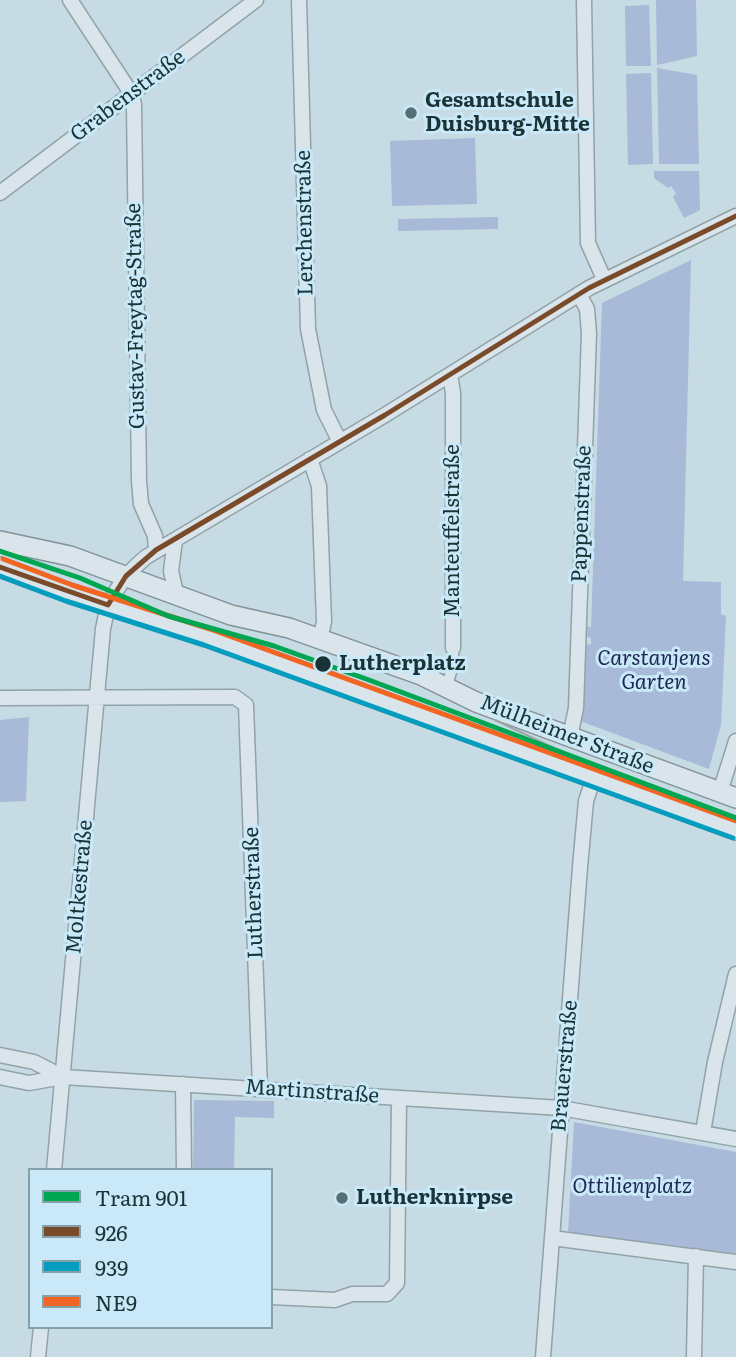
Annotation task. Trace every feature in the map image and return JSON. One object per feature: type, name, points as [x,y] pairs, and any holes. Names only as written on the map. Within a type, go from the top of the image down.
[{"type":"main road","name":"Mülheimer Straße","points":[[0,541],[71,556],[177,597],[320,639],[447,686],[476,702],[572,731],[728,795]]},
{"type":"main road","name":"Mülheimer Straße","points":[[0,567],[207,636],[736,830]]},
{"type":"street","points":[[70,0],[131,93]]},
{"type":"street","name":"Grabenstraße","points":[[0,193],[257,0]]},
{"type":"street","name":"Lerchenstraße","points":[[299,0],[308,329],[324,410],[339,440]]},
{"type":"street","points":[[584,0],[588,243],[604,279]]},
{"type":"street","name":"Gustav-Freytag-Straße","points":[[131,93],[136,124],[132,146],[139,481],[141,504],[163,543]]},
{"type":"street","points":[[108,605],[126,576],[163,543],[310,459],[604,279],[736,216]]},
{"type":"street","name":"Pappenstraße","points":[[572,731],[576,708],[589,333],[587,309],[579,294]]},
{"type":"street","name":"Manteuffelstraße","points":[[447,686],[453,666],[453,393],[450,374]]},
{"type":"street","points":[[310,459],[319,486],[324,622],[320,639]]},
{"type":"street","points":[[163,543],[177,597]]},
{"type":"street","name":"Moltkestraße","points":[[54,1168],[97,698],[108,605]]},
{"type":"street","name":"Lutherstraße","points":[[97,698],[234,697],[242,700],[249,712],[260,1087]]},
{"type":"street","points":[[0,698],[97,698]]},
{"type":"street","points":[[728,795],[736,741]]},
{"type":"street","name":"Brauerstraße","points":[[543,1357],[585,814],[594,777]]},
{"type":"street","points":[[703,1132],[715,1062],[736,974]]},
{"type":"street","points":[[0,1055],[34,1062],[63,1077]]},
{"type":"street","points":[[0,1077],[29,1083],[63,1077]]},
{"type":"street","name":"Martinstraße","points":[[63,1077],[260,1087],[561,1108]]},
{"type":"street","points":[[183,1084],[184,1168]]},
{"type":"street","points":[[273,1297],[335,1300],[352,1294],[387,1294],[397,1283],[399,1098]]},
{"type":"street","points":[[561,1108],[736,1139]]},
{"type":"street","points":[[552,1238],[736,1262]]},
{"type":"street","points":[[694,1357],[696,1256]]},
{"type":"street","points":[[38,1357],[41,1329]]},
{"type":"green space","points":[[656,0],[696,0],[697,56],[657,65]]},
{"type":"green space","points":[[649,5],[651,66],[626,66],[625,6]]},
{"type":"green space","points":[[657,68],[697,75],[699,164],[659,164]]},
{"type":"green space","points":[[651,73],[653,164],[628,165],[626,74]]},
{"type":"green space","points":[[475,138],[477,204],[392,206],[390,141]]},
{"type":"green space","points":[[654,171],[699,171],[700,210],[684,218],[673,197],[676,193],[671,186],[668,188],[654,178]]},
{"type":"green space","points":[[498,217],[498,229],[398,231],[398,219]]},
{"type":"green space","name":"Carstanjens Garten","points":[[691,260],[683,581],[721,582],[721,614],[726,616],[721,725],[709,769],[583,722],[579,717],[584,645],[591,644],[591,638],[584,635],[581,626],[591,627],[602,303]]},
{"type":"green space","points":[[29,717],[26,801],[0,802],[0,720]]},
{"type":"green space","points":[[194,1100],[274,1101],[274,1118],[235,1117],[234,1168],[193,1168]]},
{"type":"green space","name":"Ottilienplatz","points":[[574,1122],[736,1152],[736,1254],[568,1233]]},
{"type":"tram line","name":"901","points":[[0,551],[80,578],[168,616],[274,646],[369,680],[736,818]]},
{"type":"tram line","points":[[495,720],[573,757]]},
{"type":"transit line","name":"926","points":[[0,567],[108,605],[126,576],[156,550],[385,415],[589,288],[736,216]]},
{"type":"transit line","name":"NE9","points":[[3,559],[72,585],[210,629],[736,821]]},
{"type":"transit line","name":"939","points":[[0,576],[66,601],[204,645],[733,838]]},
{"type":"place","name":"Gesamtschule Duisburg-Mitte","points":[[411,113]]},
{"type":"place","name":"Lutherplatz","points":[[323,664]]},
{"type":"place","name":"Lutherknirpse","points":[[342,1198]]}]
